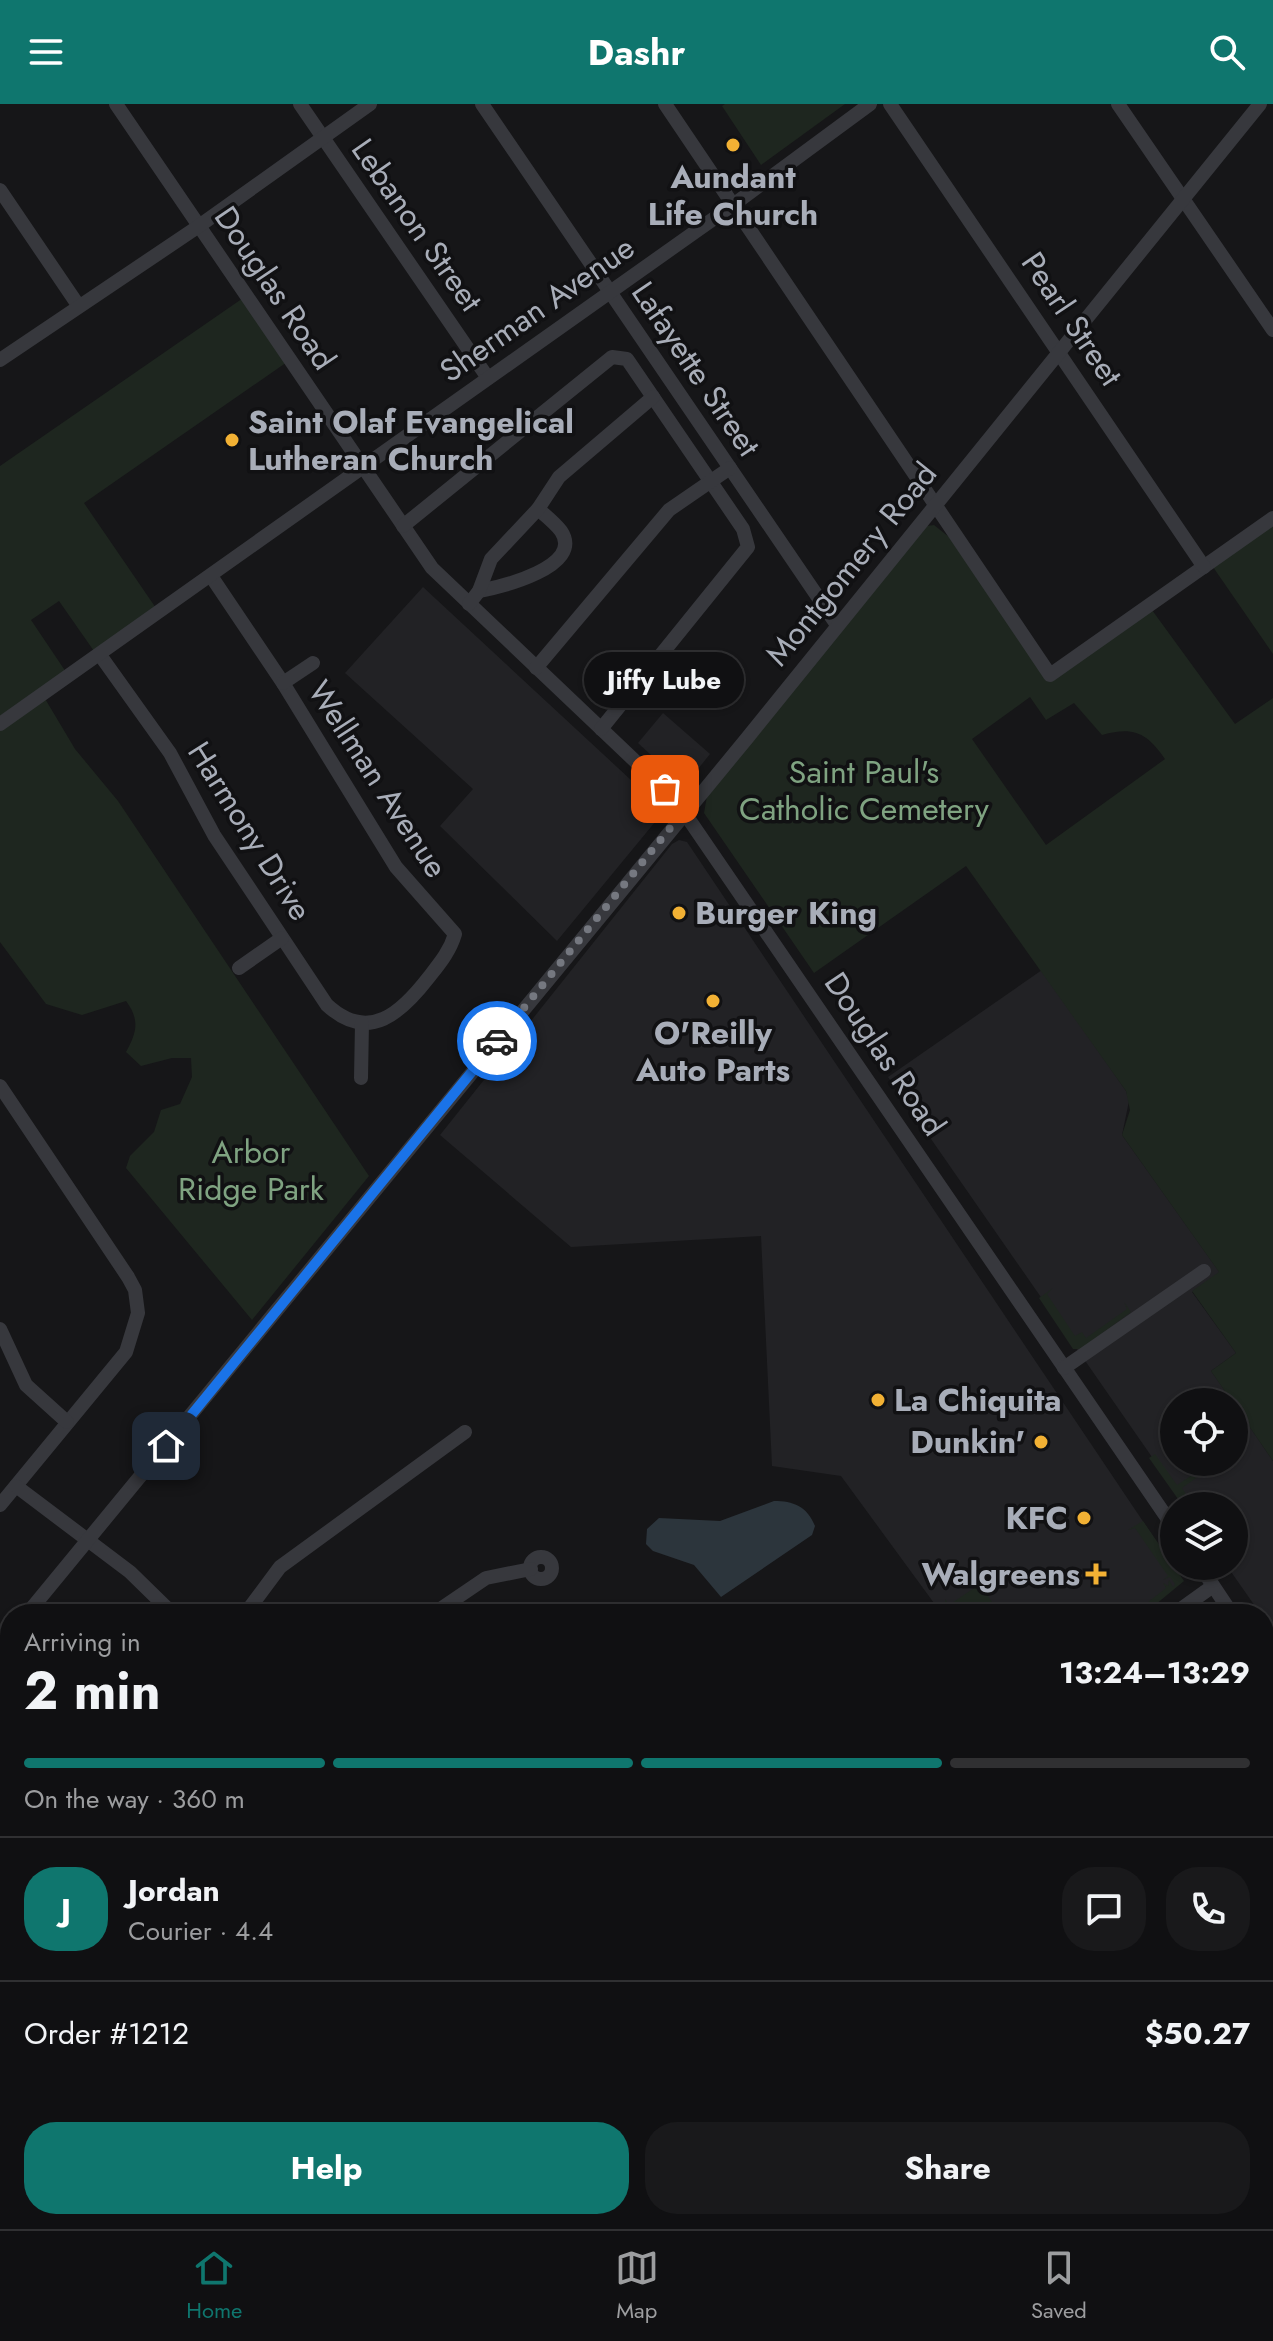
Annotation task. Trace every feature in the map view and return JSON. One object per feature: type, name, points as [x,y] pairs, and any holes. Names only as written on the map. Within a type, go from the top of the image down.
[{"type":"street","name":"Douglas Road","points":[[116,104],[432,568],[684,811],[1160,1508]]},
{"type":"street","name":"Lebanon Street","points":[[300,104],[488,378]]},
{"type":"street","points":[[0,360],[199,226],[370,104]]},
{"type":"street","name":"Lafayette Street","points":[[482,104],[837,625]]},
{"type":"street","points":[[665,104],[1050,675],[1273,518]]},
{"type":"street","name":"Sherman Avenue","points":[[0,724],[733,205],[870,104]]},
{"type":"street","name":"Pearl Street","points":[[890,104],[1204,567]]},
{"type":"street","points":[[1118,104],[1273,330]]},
{"type":"street","name":"Montgomery Road","points":[[35,1604],[1260,104]]},
{"type":"street","points":[[0,190],[78,305]]},
{"type":"street","points":[[403,526],[612,357],[627,359],[743,529],[748,547],[601,729]]},
{"type":"street","points":[[469,604],[479,591],[491,559],[538,509],[567,469],[653,397]]},
{"type":"street","points":[[536,668],[658,521],[730,468]]},
{"type":"street","points":[[479,591],[532,578],[563,549],[565,541],[561,531],[538,509]]},
{"type":"street","name":"Wellman Avenue","points":[[211,576],[283,683],[396,867],[455,934],[451,949],[409,1003],[390,1017],[362,1023]]},
{"type":"street","name":"Harmony Drive","points":[[100,655],[170,753],[214,835],[327,1005],[336,1014],[362,1023]]},
{"type":"street","points":[[283,683],[313,663]]},
{"type":"street","points":[[239,968],[282,938]]},
{"type":"street","points":[[361,1078],[362,1023]]},
{"type":"street","points":[[0,1086],[128,1277],[138,1303],[137,1324],[126,1352],[0,1505]]},
{"type":"street","points":[[1064,1368],[1204,1271]]},
{"type":"street","points":[[0,1329],[26,1385],[67,1422]]},
{"type":"street","points":[[252,1604],[280,1567],[465,1432]]},
{"type":"street","points":[[16,1486],[138,1579],[163,1604]]},
{"type":"street","points":[[448,1604],[486,1578],[531,1569]]},
{"type":"street","points":[[1209,1580],[1225,1604]]},
{"type":"street","points":[[1188,1604],[1213,1586]]},
{"type":"shaded area","points":[[423,587],[659,806],[660,816],[557,941],[440,826],[473,789],[345,673]]},
{"type":"shaded area","points":[[663,713],[710,754],[689,780],[677,779],[638,743]]},
{"type":"shaded area","points":[[679,840],[687,842],[1160,1547],[1160,1580],[1183,1581],[1154,1604],[935,1604],[841,1476],[772,1466],[761,1236],[571,1247],[440,1135],[672,844]]},
{"type":"shaded area","points":[[1042,970],[1126,1091],[1129,1101],[1122,1135],[1220,1273],[1192,1292],[1236,1353],[1211,1371],[1223,1388],[1160,1388],[1160,1469],[888,1077]]},
{"type":"shaded area","points":[[1248,1424],[1273,1461],[1273,1604],[1253,1604],[1237,1580],[1248,1580],[1248,1492],[1176,1492],[1165,1476],[1248,1476]]},
{"type":"shaded area","points":[[774,1501],[804,1509],[815,1526],[812,1535],[721,1597],[694,1565],[653,1551],[646,1544],[647,1529],[659,1518],[720,1521]]},
{"type":"green space","points":[[845,104],[761,165],[722,106]]},
{"type":"green space","points":[[246,296],[290,360],[84,503],[158,611],[96,654],[59,601],[31,620],[66,672],[0,718],[0,466]]},
{"type":"green space","points":[[1273,524],[1273,654],[1213,567]]},
{"type":"green space","name":"Saint Paul's Catholic Cemetery","points":[[934,525],[949,537],[1050,682],[1152,610],[1235,724],[1273,698],[1273,1461],[1248,1425],[1248,1388],[1223,1388],[1211,1371],[1236,1353],[1192,1291],[1219,1272],[1122,1135],[1130,1110],[1126,1091],[966,866],[814,973],[704,813],[707,796],[927,526]],"holes":[[[1030,697],[1046,720],[1074,703],[1102,735],[1123,731],[1139,734],[1152,743],[1165,759],[1046,845],[972,739]]]},
{"type":"green space","name":"Arbor Ridge Park","points":[[44,697],[75,749],[118,801],[369,1176],[252,1320],[126,1168],[130,1156],[154,1132],[161,1110],[180,1104],[192,1077],[191,1058],[172,1058],[141,1066],[126,1052],[133,1038],[135,1020],[126,1001],[82,1015],[46,1004],[0,942],[0,724]]},
{"type":"green space","points":[[1053,1288],[1047,1294],[1075,1336],[1082,1332],[1086,1338],[1127,1309],[1124,1302],[1131,1312],[1081,1349],[1073,1349],[1039,1298]]},
{"type":"green space","points":[[1155,1454],[1160,1461],[1160,1474],[1149,1458]]},
{"type":"green space","points":[[1162,1476],[1171,1476],[1177,1485],[1191,1476],[1199,1476],[1182,1488],[1185,1492],[1173,1492]]},
{"type":"green space","points":[[1143,1521],[1160,1546],[1160,1564],[1135,1528],[1128,1530]]},
{"type":"green space","points":[[1169,1580],[1173,1587],[1172,1580],[1184,1581],[1156,1604],[1146,1604],[1166,1588],[1163,1583],[1168,1586]]},
{"type":"green space","points":[[980,1584],[993,1604],[950,1604]]},
{"type":"way so far","points":[[497,1041],[684,811],[665,789]]},
{"type":"place","name":"Aundant Life Church","points":[[733,145]]},
{"type":"place","name":"Saint Olaf Evangelical Lutheran Church","points":[[232,440]]},
{"type":"place","name":"Jiffy Lube","points":[[665,789]]},
{"type":"place","name":"Burger King","points":[[679,913]]},
{"type":"place","name":"O'Reilly Auto Parts","points":[[713,1001]]},
{"type":"place","name":"La Chiquita","points":[[878,1400]]},
{"type":"place","name":"Dunkin'","points":[[1041,1442]]},
{"type":"place","name":"KFC","points":[[1084,1518]]},
{"type":"place","name":"Walgreens","points":[[1096,1574]]},
{"type":"route","points":[[166,1446],[497,1041]]}]
